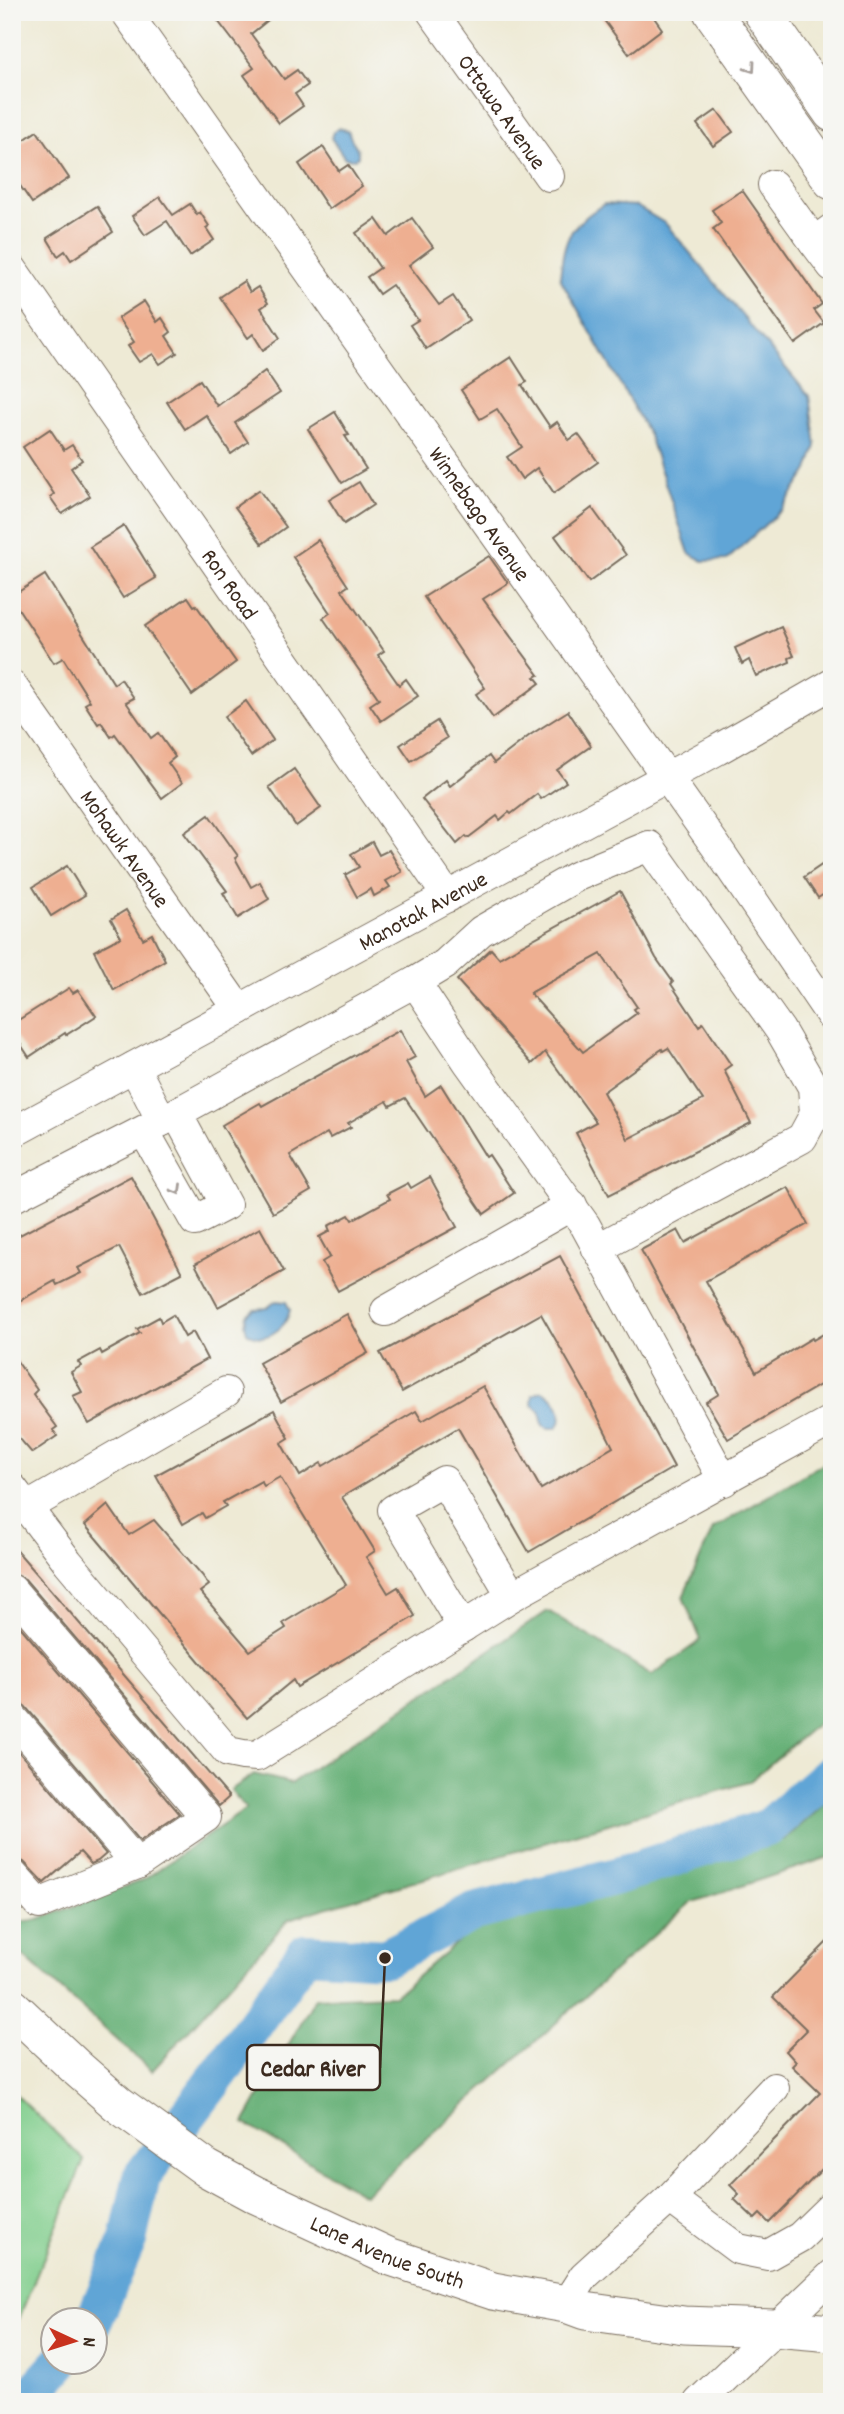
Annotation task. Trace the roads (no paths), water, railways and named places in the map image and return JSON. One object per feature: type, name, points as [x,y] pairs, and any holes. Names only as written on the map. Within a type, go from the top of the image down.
[{"type":"main road","points":[[712,12],[832,181]]},
{"type":"main road","points":[[762,12],[832,113]]},
{"type":"main road","name":"Lane Avenue South","points":[[12,2007],[118,2104],[206,2168],[254,2194],[388,2256],[494,2291],[566,2304],[585,2311],[661,2323],[832,2333]]},
{"type":"street","name":"Winnebago Avenue","points":[[125,12],[666,777],[832,1017]]},
{"type":"street","name":"Ottawa Avenue","points":[[432,12],[549,176]]},
{"type":"street","points":[[773,185],[823,235],[832,266]]},
{"type":"street","name":"Ron Road","points":[[12,269],[449,897]]},
{"type":"street","name":"Manotak Avenue","points":[[17,1122],[134,1067],[449,897],[832,684]]},
{"type":"street","name":"Mohawk Avenue","points":[[12,686],[239,1010]]},
{"type":"street","points":[[12,1198],[161,1122],[415,982],[445,964],[481,930],[577,876],[649,846],[780,1030],[813,1087],[815,1114],[802,1138],[597,1249]]},
{"type":"street","points":[[415,982],[468,1062],[586,1224],[597,1249],[724,1481]]},
{"type":"street","points":[[134,1067],[161,1122]]},
{"type":"street","points":[[386,1311],[572,1205]]},
{"type":"street","points":[[226,1392],[19,1498],[68,1562],[228,1752],[257,1756],[512,1596],[832,1420]]},
{"type":"street","points":[[463,1627],[393,1510],[444,1481],[512,1596]]},
{"type":"street","points":[[12,1590],[206,1818],[137,1864],[39,1904],[12,1874]]},
{"type":"street","points":[[12,1717],[137,1864]]},
{"type":"street","points":[[566,2304],[584,2276],[670,2198],[774,2088]]},
{"type":"street","points":[[670,2198],[738,2249],[768,2255],[800,2238],[832,2206]]},
{"type":"street","points":[[699,2402],[832,2275]]},
{"type":"water","points":[[340,128],[349,132],[356,146],[358,156],[355,159],[345,158],[331,138],[333,132]]},
{"type":"water","points":[[604,204],[636,206],[666,224],[809,396],[816,446],[808,470],[781,510],[727,560],[703,561],[689,553],[648,433],[560,278],[566,242],[570,234],[583,219]]},
{"type":"water","points":[[276,1301],[286,1302],[290,1310],[279,1329],[260,1337],[247,1332],[247,1315],[254,1309],[267,1308]]},
{"type":"water","points":[[542,1391],[551,1396],[559,1408],[561,1418],[556,1428],[543,1425],[540,1411],[532,1404],[533,1395]]},
{"type":"waterway","points":[[100,2306],[128,2240],[142,2176],[305,1953],[385,1958],[474,1912],[617,1876],[769,1827],[832,1772]]},
{"type":"waterway","points":[[25,2402],[48,2376]]},
{"type":"place","name":"Cedar River","points":[[385,1958]]}]
